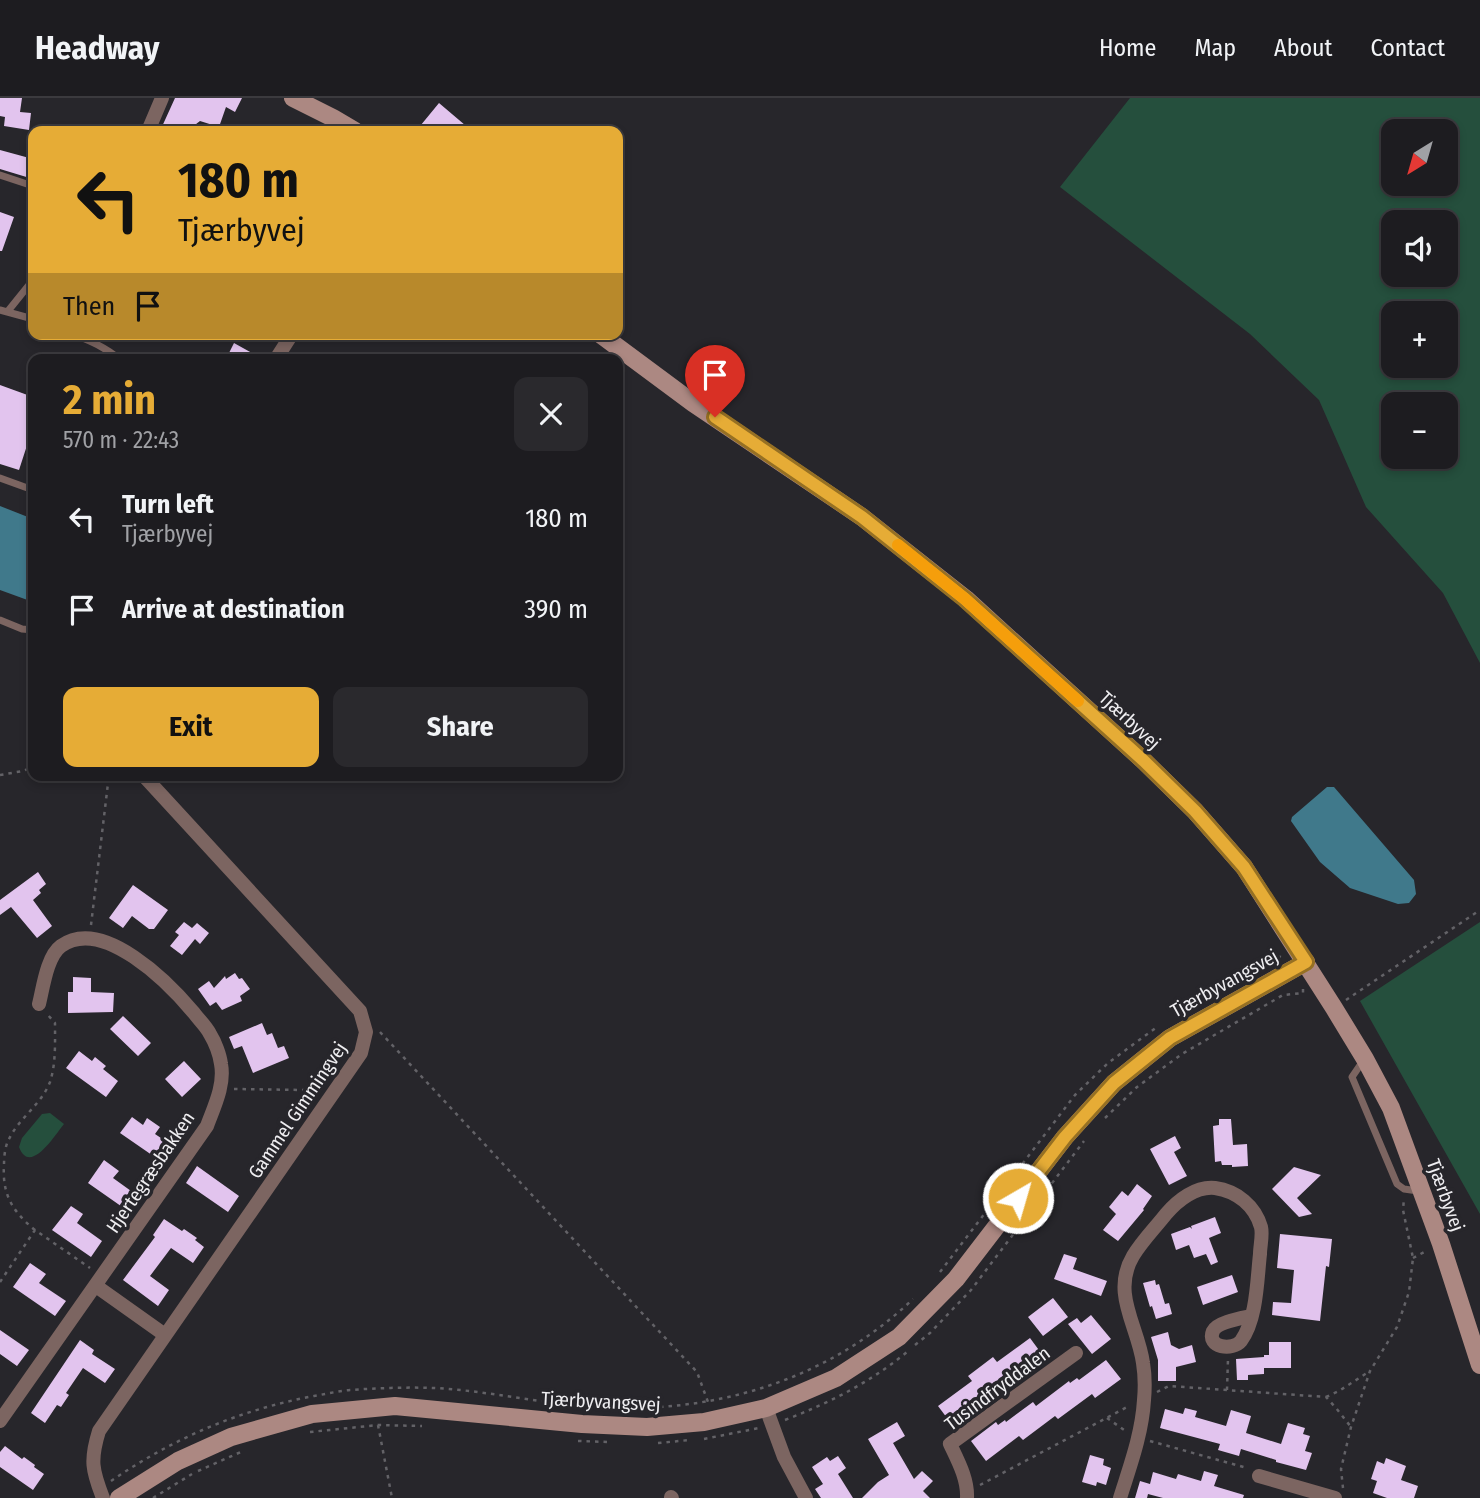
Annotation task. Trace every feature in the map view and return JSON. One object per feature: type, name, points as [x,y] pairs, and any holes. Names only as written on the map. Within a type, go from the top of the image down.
[{"type":"street","points":[[150,126],[162,98]]},
{"type":"street","points":[[293,98],[347,126]]},
{"type":"street","name":"Tjærbyvej","points":[[608,340],[693,403],[862,517],[965,599],[1144,761],[1195,811],[1244,867],[1306,962],[1365,1059],[1391,1108],[1413,1190],[1480,1365]]},
{"type":"street","name":"Gammel Gimmingvej","points":[[101,1493],[94,1475],[92,1452],[99,1432],[361,1053],[366,1032],[360,1011],[149,781]]},
{"type":"street","points":[[39,1004],[50,960],[59,947],[77,938],[89,938]]},
{"type":"street","name":"Hjertegræsbakken","points":[[0,1421],[207,1126],[219,1096],[222,1065],[210,1033],[184,1001],[153,971],[123,951],[89,938]]},
{"type":"street","name":"Tjærbyvangsvej","points":[[119,1498],[178,1461],[231,1437],[312,1414],[395,1406],[582,1424],[647,1427],[704,1422],[765,1408],[836,1378],[899,1337],[956,1279],[1065,1137],[1114,1083],[1170,1038],[1306,962]]},
{"type":"street","points":[[1120,1498],[1139,1438],[1144,1399],[1143,1363],[1124,1298],[1125,1278],[1132,1257],[1175,1203],[1195,1191],[1214,1188],[1235,1194],[1252,1208],[1262,1230],[1255,1300],[1251,1316],[1247,1331],[1239,1344],[1228,1348],[1218,1346],[1213,1341],[1215,1327],[1251,1316]]},
{"type":"street","points":[[99,1281],[165,1335]]},
{"type":"street","name":"Tusindfryddalen","points":[[967,1495],[961,1468],[950,1444],[1076,1353]]},
{"type":"street","points":[[765,1408],[784,1457],[806,1498]]},
{"type":"street","points":[[1259,1476],[1339,1494]]},
{"type":"lane","points":[[0,175],[28,184]]},
{"type":"lane","points":[[28,285],[4,310],[28,317]]},
{"type":"lane","points":[[88,340],[113,354]]},
{"type":"lane","points":[[0,478],[28,488]]},
{"type":"lane","points":[[0,620],[28,630]]},
{"type":"path","points":[[0,775],[28,769]]},
{"type":"path","points":[[89,938],[108,781]]},
{"type":"path","points":[[1334,1008],[1480,910]]},
{"type":"path","points":[[1100,1123],[1137,1087],[1182,1054],[1283,995],[1303,993],[1306,962],[1276,956],[1184,1011]]},
{"type":"path","points":[[39,1004],[55,1023],[55,1053],[51,1079],[44,1096],[8,1140],[4,1157],[4,1190],[21,1219],[99,1281]]},
{"type":"path","points":[[936,1276],[1075,1094],[1108,1063],[1161,1024]]},
{"type":"path","points":[[379,1031],[697,1372],[708,1402]]},
{"type":"path","points":[[220,1089],[304,1090],[325,1105]]},
{"type":"path","points":[[650,1443],[714,1438],[772,1425],[824,1405],[882,1372],[930,1333],[971,1290],[1083,1142]]},
{"type":"path","points":[[1339,1494],[1341,1469],[1351,1427],[1370,1371],[1396,1327],[1409,1293],[1413,1258],[1403,1210],[1413,1190]]},
{"type":"path","points":[[0,1282],[35,1230]]},
{"type":"path","points":[[101,1493],[161,1449],[219,1422],[284,1402],[348,1390],[435,1388],[593,1407],[654,1408],[708,1402],[758,1390],[800,1374],[847,1350],[894,1316],[919,1292]]},
{"type":"path","points":[[1227,1390],[1228,1348]]},
{"type":"path","points":[[967,1495],[1169,1386],[1326,1397],[1370,1371]]},
{"type":"path","points":[[1326,1397],[1351,1427]]},
{"type":"path","points":[[1107,1418],[1139,1438],[1254,1470],[1259,1476]]},
{"type":"path","points":[[378,1425],[391,1498]]},
{"type":"path","points":[[307,1433],[378,1425],[431,1426]]},
{"type":"path","points":[[576,1440],[614,1442]]},
{"type":"path","points":[[153,1498],[189,1475],[248,1448]]},
{"type":"green space","points":[[1130,98],[1480,98],[1480,663],[1443,593],[1366,507],[1319,400],[1250,334],[1060,187]]},
{"type":"green space","points":[[1480,922],[1480,1214],[1360,1001]]},
{"type":"green space","points":[[50,1113],[64,1124],[49,1144],[36,1155],[24,1155],[19,1147],[22,1138],[42,1114]]},
{"type":"water","points":[[0,506],[28,517],[28,600],[0,590]]},
{"type":"water","points":[[1327,787],[1334,787],[1414,880],[1416,894],[1409,903],[1398,904],[1350,888],[1320,862],[1291,821],[1292,817]]},
{"type":"building","points":[[0,98],[22,98],[20,112],[31,113],[28,130],[4,126],[5,117],[0,116]]},
{"type":"building","points":[[175,98],[242,98],[235,112],[226,107],[219,126],[200,121],[194,126],[162,126]]},
{"type":"building","points":[[439,103],[466,126],[437,124],[420,126]]},
{"type":"building","points":[[0,150],[28,158],[28,177],[0,169]]},
{"type":"building","points":[[0,212],[14,217],[2,251],[0,251]]},
{"type":"building","points":[[234,343],[254,354],[228,354]]},
{"type":"building","points":[[0,385],[28,395],[28,442],[19,470],[0,464]]},
{"type":"building","points":[[38,872],[46,884],[33,900],[52,926],[37,938],[11,907],[0,915],[0,900]]},
{"type":"building","points":[[133,885],[168,910],[154,929],[149,929],[132,916],[123,928],[109,918]]},
{"type":"building","points":[[184,922],[192,928],[197,923],[209,933],[200,944],[195,939],[182,955],[170,946],[179,935],[175,932]]},
{"type":"building","points":[[235,973],[250,989],[240,996],[242,1001],[222,1010],[216,1002],[210,1006],[198,989],[209,981],[214,988],[225,976],[226,979]]},
{"type":"building","points":[[73,977],[91,978],[91,992],[114,993],[113,1012],[68,1013],[68,992],[73,992]]},
{"type":"building","points":[[123,1016],[151,1043],[138,1056],[110,1029]]},
{"type":"building","points":[[262,1023],[267,1035],[272,1033],[278,1048],[284,1046],[289,1058],[253,1073],[242,1046],[234,1049],[229,1037]]},
{"type":"building","points":[[79,1051],[92,1061],[95,1057],[106,1066],[103,1069],[118,1081],[106,1097],[66,1068]]},
{"type":"building","points":[[184,1061],[201,1079],[182,1097],[165,1079]]},
{"type":"building","points":[[132,1117],[143,1125],[147,1118],[160,1127],[155,1134],[173,1146],[162,1162],[120,1133]]},
{"type":"building","points":[[1219,1119],[1231,1119],[1233,1145],[1247,1144],[1248,1166],[1232,1167],[1222,1165],[1221,1161],[1215,1162],[1213,1126],[1219,1125]]},
{"type":"building","points":[[1175,1136],[1181,1148],[1174,1152],[1187,1176],[1169,1185],[1150,1149]]},
{"type":"building","points":[[104,1160],[119,1171],[113,1178],[138,1196],[128,1211],[88,1183]]},
{"type":"building","points":[[197,1166],[239,1196],[228,1212],[186,1183]]},
{"type":"building","points":[[1294,1167],[1321,1175],[1297,1198],[1312,1214],[1299,1217],[1272,1189]]},
{"type":"building","points":[[1137,1184],[1152,1196],[1118,1241],[1103,1230],[1116,1214],[1109,1207],[1122,1191],[1128,1196]]},
{"type":"building","points":[[71,1206],[83,1214],[77,1223],[102,1241],[91,1257],[52,1230]]},
{"type":"building","points":[[1215,1217],[1221,1233],[1209,1238],[1218,1262],[1211,1265],[1206,1254],[1194,1258],[1189,1245],[1176,1250],[1171,1234],[1190,1227],[1192,1229],[1191,1226]]},
{"type":"building","points":[[164,1219],[197,1238],[195,1240],[204,1247],[193,1263],[171,1248],[150,1276],[169,1290],[158,1306],[123,1280],[155,1237],[153,1235]]},
{"type":"building","points":[[1280,1234],[1332,1239],[1320,1321],[1272,1315],[1273,1302],[1291,1303],[1294,1270],[1277,1268]]},
{"type":"building","points":[[1064,1254],[1077,1258],[1073,1269],[1107,1281],[1101,1296],[1054,1279]]},
{"type":"building","points":[[30,1263],[46,1274],[39,1283],[66,1301],[55,1316],[13,1287]]},
{"type":"building","points":[[1232,1275],[1238,1292],[1203,1305],[1197,1287]]},
{"type":"building","points":[[1155,1280],[1156,1285],[1159,1284],[1165,1304],[1169,1303],[1172,1314],[1156,1319],[1143,1283]]},
{"type":"building","points":[[1053,1298],[1068,1317],[1043,1336],[1028,1317]]},
{"type":"building","points":[[1091,1315],[1111,1339],[1092,1354],[1068,1324],[1077,1318],[1081,1323]]},
{"type":"building","points":[[0,1330],[29,1350],[17,1366],[0,1354]]},
{"type":"building","points":[[1168,1332],[1171,1345],[1179,1349],[1192,1345],[1196,1362],[1176,1367],[1176,1381],[1158,1381],[1158,1360],[1151,1337]]},
{"type":"building","points":[[1030,1338],[1044,1357],[1019,1376],[1016,1371],[982,1396],[985,1399],[978,1407],[953,1426],[938,1406],[972,1381],[968,1376],[993,1357],[997,1362]]},
{"type":"building","points":[[80,1340],[94,1350],[92,1354],[115,1369],[105,1383],[83,1368],[66,1393],[69,1395],[61,1407],[57,1405],[45,1423],[31,1413]]},
{"type":"building","points":[[1269,1342],[1291,1342],[1291,1368],[1264,1368],[1264,1374],[1248,1375],[1248,1380],[1237,1380],[1236,1359],[1269,1355]]},
{"type":"building","points":[[1106,1360],[1121,1379],[1095,1398],[1092,1394],[1058,1419],[1055,1416],[1023,1440],[1019,1436],[986,1461],[971,1441],[996,1422],[998,1425],[1005,1420],[1006,1422],[1033,1402],[1036,1406],[1069,1381],[1070,1383],[1077,1378],[1079,1380]]},
{"type":"building","points":[[1185,1408],[1197,1411],[1195,1417],[1226,1426],[1231,1410],[1251,1416],[1246,1433],[1281,1444],[1288,1423],[1305,1428],[1303,1434],[1310,1436],[1305,1451],[1312,1453],[1306,1470],[1241,1449],[1239,1456],[1218,1450],[1220,1444],[1160,1428],[1165,1409],[1183,1414]]},
{"type":"building","points":[[897,1422],[905,1436],[893,1443],[914,1479],[922,1471],[933,1481],[923,1491],[930,1498],[862,1498],[889,1475],[868,1439]]},
{"type":"building","points":[[5,1446],[22,1459],[24,1457],[44,1474],[33,1490],[0,1467],[0,1452]]},
{"type":"building","points":[[1090,1455],[1104,1459],[1103,1465],[1111,1468],[1106,1485],[1097,1482],[1096,1486],[1082,1482]]},
{"type":"building","points":[[838,1456],[846,1468],[838,1474],[853,1498],[821,1498],[815,1489],[823,1484],[812,1467],[827,1457],[830,1461]]},
{"type":"building","points":[[1386,1458],[1406,1466],[1401,1480],[1418,1486],[1414,1498],[1387,1498],[1373,1493],[1377,1481],[1371,1479],[1377,1461],[1384,1464]]},
{"type":"building","points":[[1204,1471],[1218,1475],[1214,1486],[1244,1495],[1243,1498],[1163,1498],[1148,1494],[1147,1498],[1135,1498],[1140,1481],[1150,1484],[1153,1472],[1176,1479],[1178,1474],[1201,1481]]},
{"type":"slow traffic","points":[[898,545],[965,599],[1078,701]]},
{"type":"route","points":[[715,417],[862,517],[965,599],[1144,761],[1195,811],[1244,867],[1306,962],[1170,1038],[1114,1083],[1065,1137],[1018,1198]]}]
